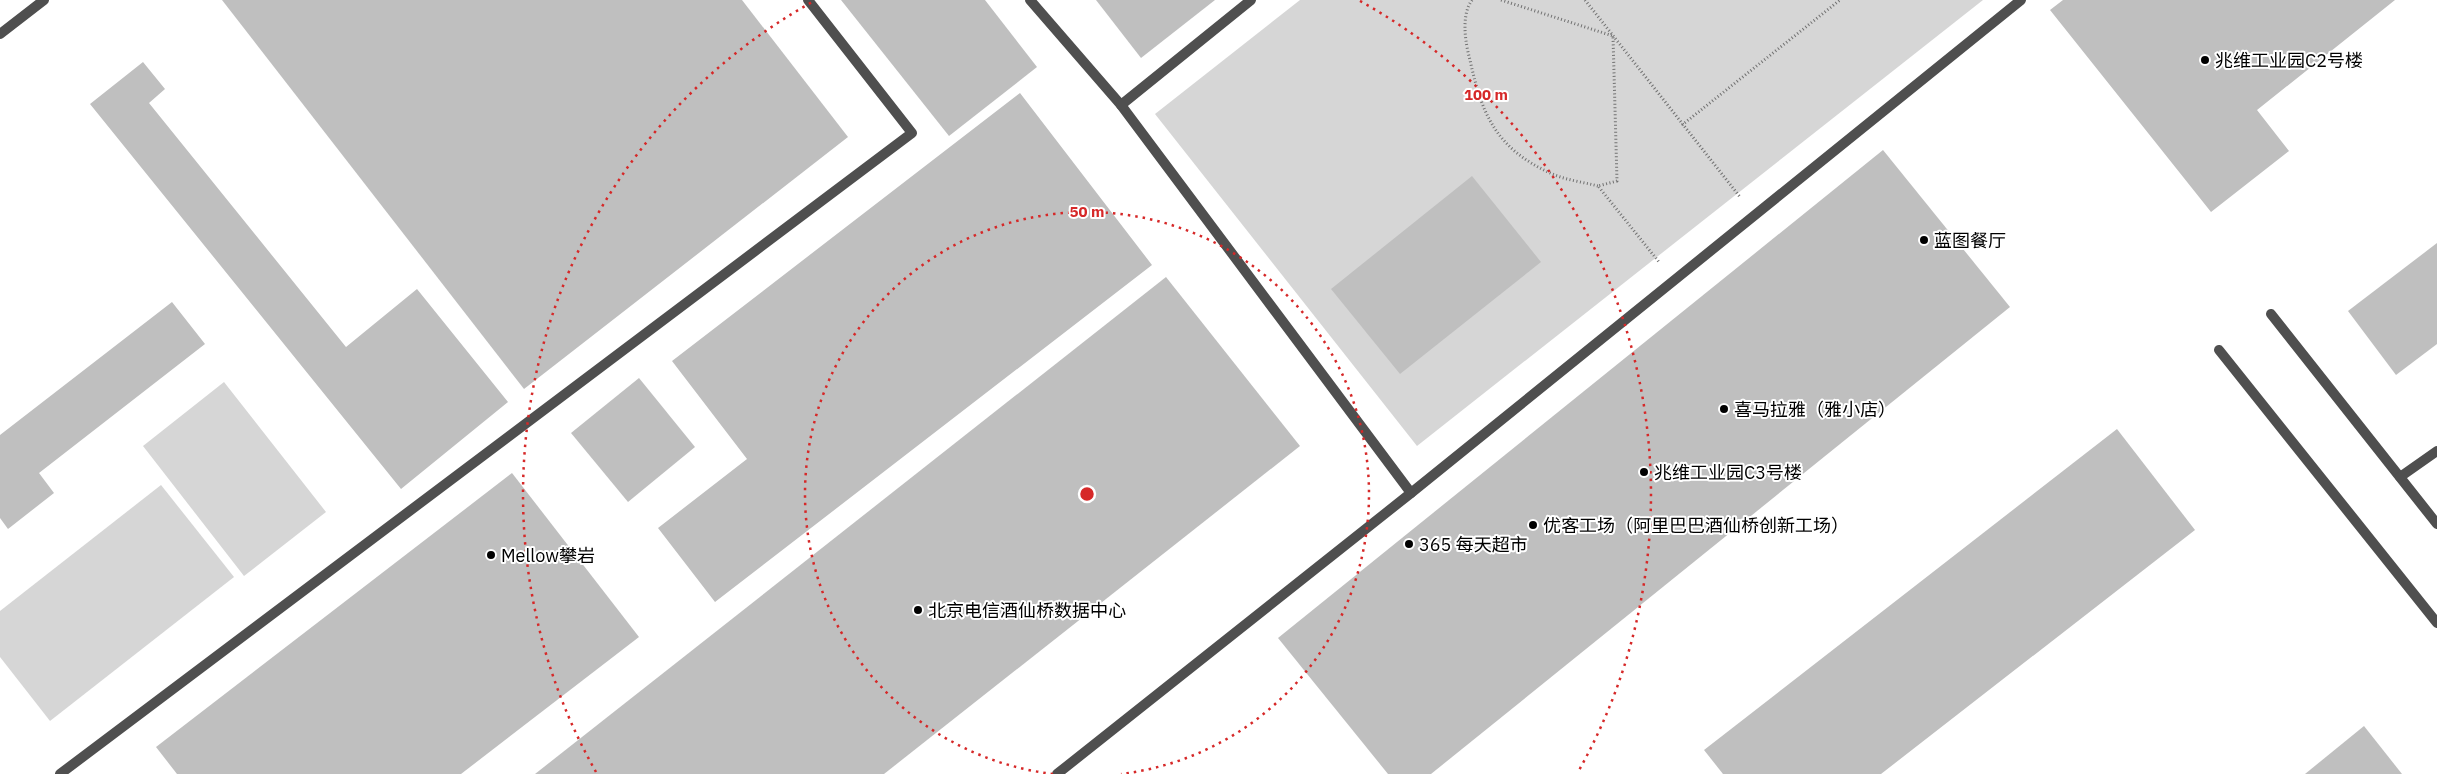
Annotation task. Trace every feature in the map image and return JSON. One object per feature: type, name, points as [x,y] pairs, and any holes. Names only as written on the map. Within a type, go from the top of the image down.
[{"type":"street","points":[[0,34],[44,0]]},
{"type":"street","points":[[60,774],[912,133],[808,0]]},
{"type":"street","points":[[1030,0],[1121,105],[1411,493]]},
{"type":"street","points":[[1121,105],[1251,0]]},
{"type":"street","points":[[1057,774],[1411,493],[2021,0]]},
{"type":"street","points":[[2271,314],[2437,524]]},
{"type":"street","points":[[2219,350],[2437,623]]},
{"type":"street","points":[[2400,477],[2437,451]]},
{"type":"path","points":[[1472,0],[1467,7],[1466,43],[1478,97],[1493,130],[1521,157],[1551,174],[1598,186],[1618,181],[1613,36]]},
{"type":"path","points":[[1501,0],[1613,36]]},
{"type":"path","points":[[1585,0],[1754,215]]},
{"type":"path","points":[[1682,125],[1840,0]]},
{"type":"path","points":[[1598,186],[1674,280]]},
{"type":"shaded area","points":[[1300,0],[1983,0],[1417,446],[1155,114]]},
{"type":"shaded area","points":[[224,382],[326,512],[244,576],[143,446]]},
{"type":"shaded area","points":[[161,485],[234,577],[50,721],[0,657],[0,611]]},
{"type":"building","points":[[222,0],[742,0],[848,137],[524,389]]},
{"type":"building","points":[[841,0],[985,0],[1037,67],[949,136]]},
{"type":"building","points":[[1096,0],[1215,0],[1141,58]]},
{"type":"building","name":"兆维工业园C2号楼","points":[[2063,0],[2395,0],[2257,110],[2289,151],[2211,212],[2050,10]]},
{"type":"building","points":[[143,62],[165,89],[149,103],[346,347],[417,289],[508,402],[401,489],[90,104]]},
{"type":"building","points":[[1020,93],[1152,265],[715,602],[658,528],[747,459],[672,361]]},
{"type":"building","name":"兆维工业园C3号楼","points":[[1883,150],[2010,307],[1431,774],[1388,774],[1278,638]]},
{"type":"building","points":[[1472,176],[1541,262],[1400,374],[1331,289]]},
{"type":"building","points":[[2437,243],[2437,344],[2396,375],[2348,311]]},
{"type":"building","name":"北京电信酒仙桥数据中心","points":[[1166,277],[1300,446],[884,774],[535,774]]},
{"type":"building","points":[[172,302],[205,344],[39,473],[54,493],[8,529],[0,518],[0,435]]},
{"type":"building","points":[[639,378],[695,447],[628,502],[571,433]]},
{"type":"building","points":[[2117,429],[2195,530],[1881,774],[1723,774],[1704,750]]},
{"type":"building","name":"Mellow攀岩","points":[[512,473],[639,637],[461,774],[177,774],[156,747]]},
{"type":"building","points":[[2364,726],[2402,774],[2305,774]]},
{"type":"place","name":"兆维工业园C2号楼","points":[[2205,60]]},
{"type":"place","name":"蓝图餐厅","points":[[1924,240]]},
{"type":"place","name":"喜马拉雅（雅小店）","points":[[1724,409]]},
{"type":"place","name":"兆维工业园C3号楼","points":[[1644,472]]},
{"type":"place","name":"优客工场（阿里巴巴酒仙桥创新工场）","points":[[1533,525]]},
{"type":"place","name":"365 每天超市","points":[[1409,544]]},
{"type":"place","name":"Mellow攀岩","points":[[491,555]]},
{"type":"place","name":"北京电信酒仙桥数据中心","points":[[918,610]]}]
